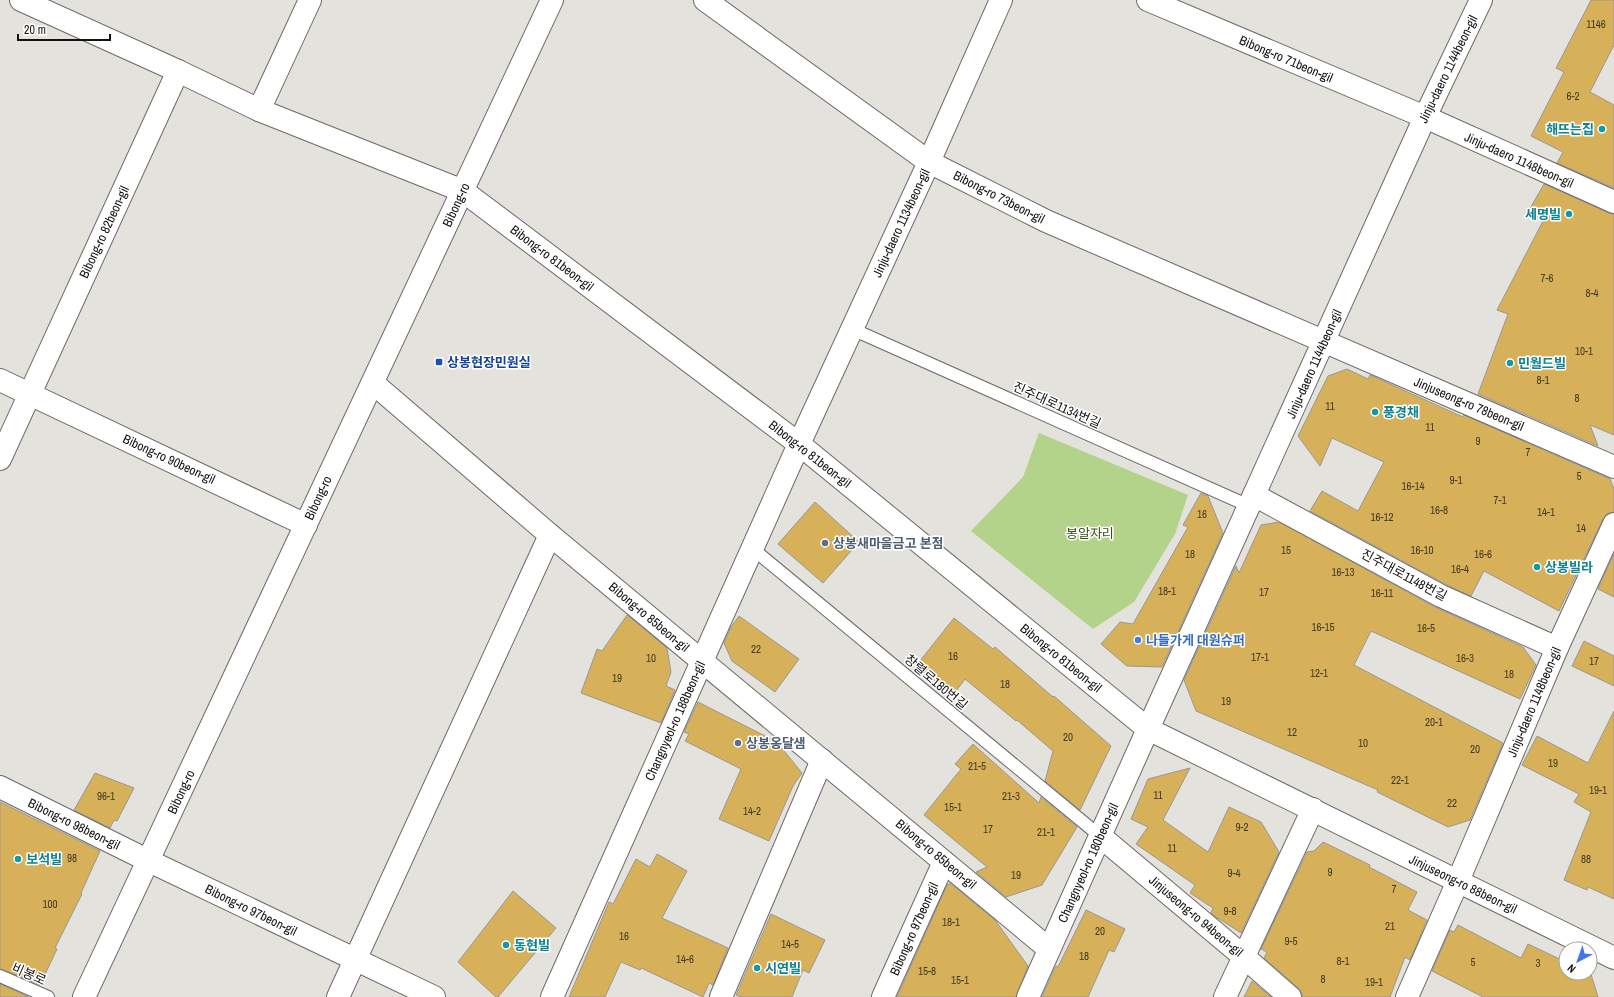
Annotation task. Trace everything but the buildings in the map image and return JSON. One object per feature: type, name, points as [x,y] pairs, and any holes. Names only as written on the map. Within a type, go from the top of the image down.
[{"type":"street","points":[[21,0],[178,71],[259,110],[463,191]]},
{"type":"street","points":[[259,110],[310,0]]},
{"type":"street","name":"Bibong-ro","points":[[84,997],[552,0]]},
{"type":"street","name":"Bibong-ro 73beon-gil","points":[[705,0],[929,162],[1046,221],[1324,341]]},
{"type":"street","name":"Jinju-daero 1134beon-gil","points":[[799,444],[929,162],[1001,0]]},
{"type":"street","name":"Bibong-ro 71beon-gil","points":[[1148,0],[1425,117]]},
{"type":"street","name":"Jinju-daero 1144beon-gil","points":[[1148,728],[1425,117],[1481,0]]},
{"type":"street","name":"Bibong-ro 82beon-gil","points":[[31,394],[178,71]]},
{"type":"street","name":"Jinju-daero 1148beon-gil","points":[[1425,117],[1614,202]]},
{"type":"street","name":"Bibong-ro 81beon-gil","points":[[463,191],[799,444],[1148,728]]},
{"type":"street","name":"Jinjuseong-ro 78beon-gil","points":[[1324,341],[1614,467]]},
{"type":"street","name":"Bibong-ro 90beon-gil","points":[[0,380],[306,525]]},
{"type":"street","name":"Bibong-ro 85beon-gil","points":[[373,384],[550,535],[1049,949]]},
{"type":"street","points":[[0,459],[31,394]]},
{"type":"street","name":"Changnyeol-ro 188beon-gil","points":[[552,997],[799,444]]},
{"type":"street","name":"진주대로1148번길","points":[[1252,501],[1441,596],[1557,648]]},
{"type":"street","name":"Jinju-daero 1148beon-gil","points":[[1407,997],[1557,648],[1614,524]]},
{"type":"street","points":[[338,997],[550,535]]},
{"type":"street","name":"Jinjuseong-ro 88beon-gil","points":[[1148,728],[1614,958]]},
{"type":"street","name":"Changnyeol-ro 180beon-gil","points":[[1028,997],[1148,728]]},
{"type":"street","points":[[721,997],[822,760]]},
{"type":"street","name":"Bibong-ro 98beon-gil","points":[[0,787],[148,861]]},
{"type":"street","points":[[1225,997],[1313,809]]},
{"type":"street","name":"Jinjuseong-ro 94beon-gil","points":[[1100,836],[1290,997]]},
{"type":"street","name":"Bibong-ro 97beon-gil","points":[[148,861],[434,997]]},
{"type":"street","name":"Bibong-ro 97beon-gil","points":[[883,997],[944,862]]},
{"type":"lane","name":"진주대로1134번길","points":[[852,329],[1252,501]]},
{"type":"lane","name":"창렬로180번길","points":[[753,549],[1100,836]]},
{"type":"lane","name":"비봉로","points":[[0,976],[48,997]]},
{"type":"green space","name":"봉알자리","points":[[1039,433],[1188,495],[1175,534],[1134,602],[1093,629],[971,531],[1023,477]]},
{"type":"place","name":"해뜨는집","points":[[1602,129]]},
{"type":"place","name":"세명빌","points":[[1569,214]]},
{"type":"place","name":"상봉현장민원실","points":[[439,362]]},
{"type":"place","name":"민월드빌","points":[[1510,363]]},
{"type":"place","name":"풍경채","points":[[1375,412]]},
{"type":"place","name":"상봉새마을금고 본점","points":[[825,543]]},
{"type":"place","name":"상봉빌라","points":[[1537,567]]},
{"type":"place","name":"나들가게 대원슈퍼","points":[[1138,640]]},
{"type":"place","name":"상봉옹달샘","points":[[738,743]]},
{"type":"place","name":"보석빌","points":[[18,859]]},
{"type":"place","name":"동현빌","points":[[506,945]]},
{"type":"place","name":"시연빌","points":[[757,968]]}]
